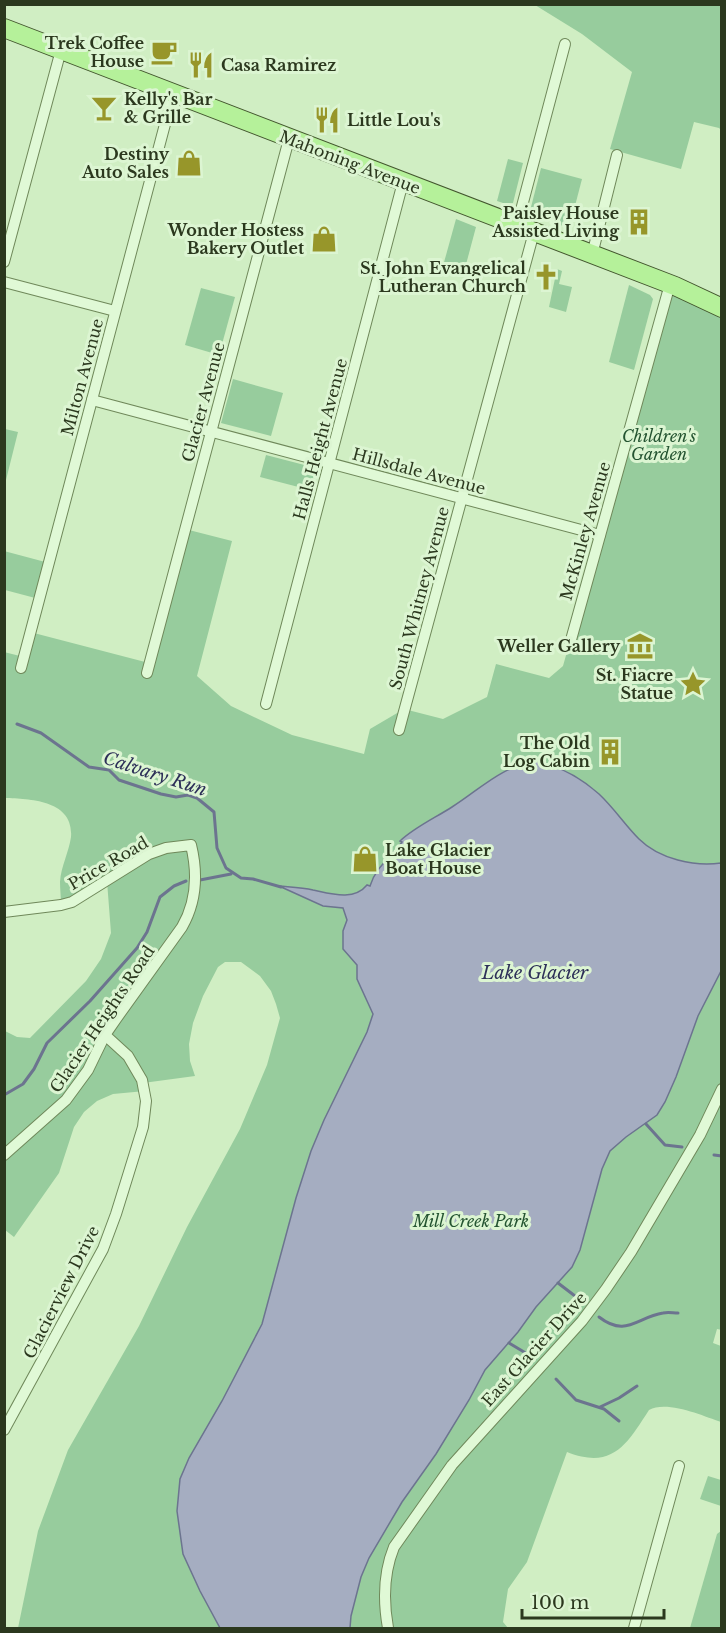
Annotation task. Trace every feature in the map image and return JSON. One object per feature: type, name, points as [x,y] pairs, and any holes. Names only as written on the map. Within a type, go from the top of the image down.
[{"type":"main road","name":"Mahoning Avenue","points":[[4,28],[669,284],[722,308]]},
{"type":"main road","name":"Mahoning Avenue","points":[[696,295],[712,293],[722,297]]},
{"type":"street","name":"South Whitney Avenue","points":[[399,730],[461,498],[525,229],[564,44]]},
{"type":"street","points":[[4,262],[61,50]]},
{"type":"street","name":"Milton Avenue","points":[[21,668],[173,94]]},
{"type":"street","name":"Glacier Avenue","points":[[147,673],[289,138]]},
{"type":"street","points":[[592,255],[617,155]]},
{"type":"street","name":"Halls Height Avenue","points":[[266,704],[403,182]]},
{"type":"street","points":[[4,282],[116,311]]},
{"type":"street","name":"McKinley Avenue","points":[[568,647],[669,284]]},
{"type":"street","name":"Hillsdale Avenue","points":[[92,400],[600,535]]},
{"type":"street","name":"Price Road","points":[[4,912],[72,902],[149,854],[166,848],[191,844]]},
{"type":"street","name":"Glacier Heights Road","points":[[4,1155],[66,1100],[88,1070],[105,1035],[184,923],[196,886],[196,864],[191,844]]},
{"type":"street","name":"Glacierview Drive","points":[[4,1430],[103,1249],[142,1127],[146,1109],[142,1080],[128,1056],[105,1035]]},
{"type":"street","name":"East Glacier Drive","points":[[388,1629],[385,1580],[388,1560],[394,1547],[452,1465],[582,1321],[606,1289],[631,1252],[700,1135],[722,1089]]},
{"type":"street","points":[[634,1629],[679,1466]]},
{"type":"green space","points":[[535,5],[721,5],[721,130],[694,122],[681,169],[610,149],[632,72],[582,34]]},
{"type":"green space","points":[[508,159],[523,163],[513,203],[509,205],[497,201]]},
{"type":"green space","points":[[541,168],[582,179],[570,225],[566,227],[532,215],[530,211]]},
{"type":"green space","points":[[456,219],[476,227],[464,272],[443,266]]},
{"type":"green space","points":[[557,269],[562,271],[559,284],[572,287],[566,312],[549,307]]},
{"type":"green space","name":"Mill Creek Park","points":[[670,284],[721,308],[722,1330],[717,1329],[713,1343],[721,1346],[721,1422],[685,1410],[657,1407],[649,1410],[626,1443],[607,1456],[583,1457],[567,1452],[527,1562],[508,1589],[503,1622],[508,1628],[18,1628],[38,1531],[68,1450],[139,1326],[187,1227],[240,1129],[267,1065],[280,1018],[271,991],[260,976],[241,962],[225,962],[218,967],[203,996],[193,1023],[189,1044],[190,1061],[195,1076],[143,1083],[145,1091],[113,1094],[97,1101],[84,1112],[74,1127],[59,1173],[14,1237],[5,1230],[5,1031],[17,1037],[30,1038],[86,981],[101,959],[111,933],[107,881],[61,905],[60,882],[71,837],[70,825],[65,815],[58,809],[38,801],[5,798],[4,652],[24,657],[30,632],[149,663],[185,529],[232,541],[197,676],[231,706],[292,735],[364,754],[370,729],[404,709],[443,719],[487,697],[496,664],[549,678],[563,666]]},
{"type":"green space","points":[[629,285],[650,295],[653,299],[634,370],[609,362]]},
{"type":"green space","points":[[201,288],[235,297],[219,355],[185,345]]},
{"type":"green space","points":[[233,379],[283,393],[271,436],[221,423]]},
{"type":"green space","points":[[4,429],[18,432],[5,484]]},
{"type":"green space","points":[[266,455],[316,468],[310,490],[260,477]]},
{"type":"green space","points":[[4,551],[49,563],[39,599],[5,590]]},
{"type":"green space","points":[[708,1476],[721,1480],[721,1506],[700,1499]]},
{"type":"green space","points":[[721,1531],[721,1628],[690,1628],[717,1534]]},
{"type":"water","name":"Lake Glacier","points":[[538,761],[563,770],[592,788],[639,839],[657,852],[678,860],[700,864],[721,863],[721,971],[698,1016],[676,1077],[657,1115],[610,1151],[602,1169],[580,1250],[572,1267],[485,1370],[436,1454],[402,1502],[369,1558],[361,1577],[350,1628],[220,1628],[183,1554],[177,1511],[180,1479],[189,1458],[262,1324],[311,1151],[367,1032],[373,1014],[357,979],[357,965],[343,949],[343,931],[347,920],[343,908],[323,906],[279,886],[342,895],[356,893],[367,885],[370,886],[376,873],[402,842],[400,841],[412,831],[502,773]]},
{"type":"waterway","name":"Calvary Run","points":[[17,724],[41,733],[89,767],[109,770],[119,780],[161,794],[176,797],[188,795],[197,798],[214,812],[217,848],[226,868],[241,878],[281,887]]},
{"type":"waterway","points":[[200,880],[231,874]]},
{"type":"waterway","points":[[4,1095],[23,1084],[34,1069],[47,1043],[90,1001],[137,948],[147,932],[160,897],[174,886],[186,881]]},
{"type":"waterway","points":[[646,1124],[665,1145],[682,1147]]},
{"type":"waterway","points":[[714,1155],[722,1156]]},
{"type":"waterway","points":[[558,1283],[575,1296]]},
{"type":"waterway","points":[[599,1317],[608,1323],[624,1326],[654,1315],[678,1313]]},
{"type":"waterway","points":[[509,1343],[529,1355]]},
{"type":"waterway","points":[[556,1379],[576,1400],[604,1409],[619,1421]]},
{"type":"waterway","points":[[600,1407],[637,1386]]},
{"type":"place","name":"Trek Coffee House","points":[[164,52]]},
{"type":"place","name":"Casa Ramirez","points":[[201,65]]},
{"type":"place","name":"Kelly's Bar & Grille","points":[[104,108]]},
{"type":"place","name":"Little Lou's","points":[[327,120]]},
{"type":"place","name":"Destiny Auto Sales","points":[[189,163]]},
{"type":"place","name":"Paisley House Assisted Living","points":[[639,222]]},
{"type":"place","name":"Wonder Hostess Bakery Outlet","points":[[324,239]]},
{"type":"place","name":"St. John Evangelical Lutheran Church","points":[[546,277]]},
{"type":"place","name":"Weller Gallery","points":[[640,646]]},
{"type":"place","name":"St. Fiacre Statue","points":[[693,684]]},
{"type":"place","name":"The Old Log Cabin","points":[[610,752]]},
{"type":"place","name":"Lake Glacier Boat House","points":[[365,859]]},
{"type":"park label","name":"Children's Garden","points":[[659,445]]}]
